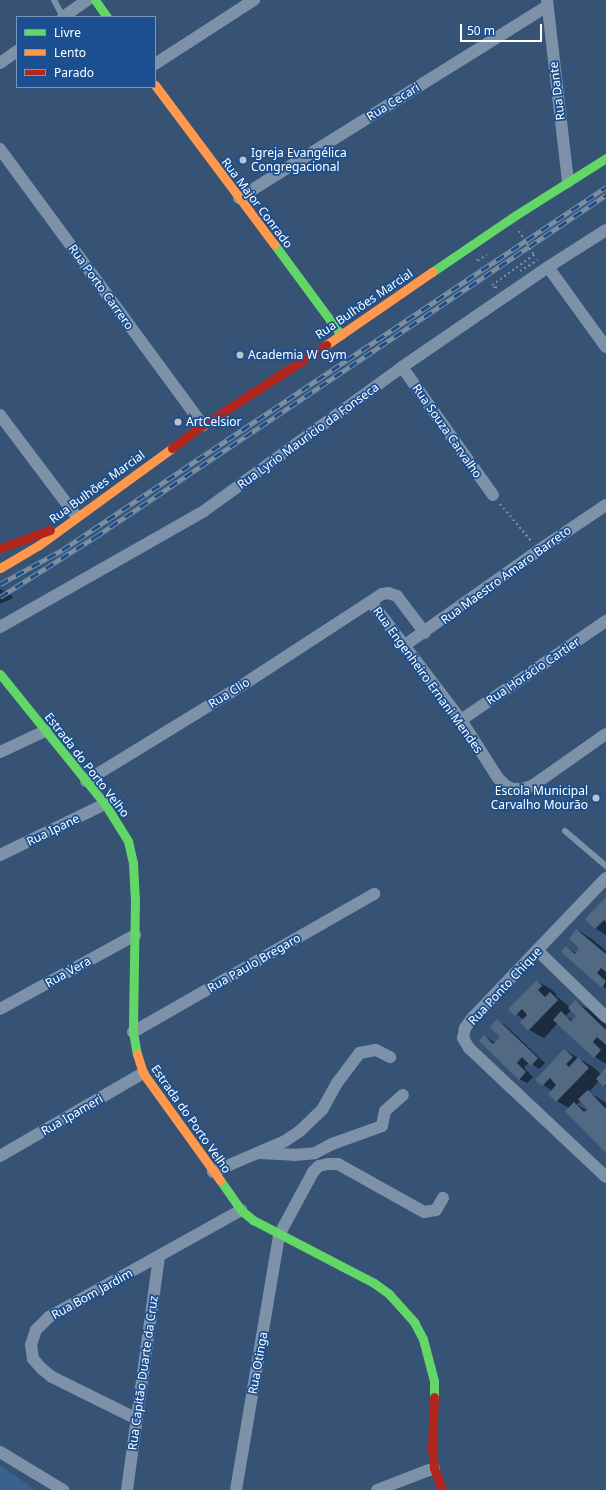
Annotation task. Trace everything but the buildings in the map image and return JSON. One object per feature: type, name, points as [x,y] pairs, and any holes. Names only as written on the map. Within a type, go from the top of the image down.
[{"type":"street","points":[[64,16],[87,0]]},
{"type":"street","points":[[95,0],[106,16]]},
{"type":"street","points":[[156,63],[254,0]]},
{"type":"street","name":"Rua Dante","points":[[547,3],[568,182]]},
{"type":"street","name":"Rua Cecari","points":[[239,198],[547,3]]},
{"type":"street","points":[[0,63],[16,52]]},
{"type":"street","name":"Rua Major Conrado","points":[[156,85],[341,334]]},
{"type":"street","name":"Rua Porto Carrero","points":[[0,149],[203,425]]},
{"type":"street","name":"Rua Bulhões Marcial","points":[[0,568],[38,545],[203,425],[341,334],[516,215],[606,158]]},
{"type":"street","name":"Rua Lyrio Mauricio da Fonseca","points":[[0,627],[204,511],[402,367],[551,265],[606,230]]},
{"type":"street","points":[[551,265],[606,347]]},
{"type":"street","name":"Rua Souza Carvalho","points":[[402,367],[493,495]]},
{"type":"street","points":[[0,415],[76,516]]},
{"type":"street","name":"Rua Maestro Amaro Barreto","points":[[406,645],[425,633],[539,550],[606,505]]},
{"type":"street","points":[[0,548],[26,537],[61,527]]},
{"type":"street","name":"Rua Clio","points":[[86,781],[241,686],[382,594],[394,594],[425,633]]},
{"type":"street","name":"Rua Engenheiro Ernani Mendes","points":[[371,602],[406,645],[461,720],[498,778],[506,786],[513,789],[522,789],[532,786],[606,734]]},
{"type":"street","name":"Rua Horácio Cartier","points":[[461,720],[606,621]]},
{"type":"street","name":"Estrada do Porto Velho","points":[[0,674],[105,804],[128,840],[133,863],[135,935],[133,1032],[135,1047],[143,1074],[240,1210],[253,1220],[279,1235],[374,1283],[393,1298],[414,1322],[430,1361],[434,1381],[432,1448],[434,1468],[442,1490]]},
{"type":"street","points":[[0,752],[45,731]]},
{"type":"street","name":"Rua Ipane","points":[[0,855],[105,804]]},
{"type":"street","name":"Rua Ponto Chique","points":[[606,878],[473,1017],[465,1028],[463,1038],[469,1048],[606,1177]]},
{"type":"street","name":"Rua Paulo Bregaro","points":[[133,1032],[374,894]]},
{"type":"street","name":"Rua Vera","points":[[0,1009],[135,935]]},
{"type":"street","points":[[538,950],[606,1017]]},
{"type":"street","points":[[213,1172],[293,1136],[322,1110],[337,1083],[360,1053],[376,1050],[390,1057]]},
{"type":"street","name":"Rua Ipameri","points":[[0,1156],[143,1074]]},
{"type":"street","points":[[256,1153],[294,1155],[315,1152],[332,1144],[382,1126],[385,1111],[403,1095]]},
{"type":"street","name":"Rua Otinga","points":[[236,1490],[279,1235],[313,1172],[319,1166],[338,1164],[424,1212],[436,1210],[443,1198]]},
{"type":"street","name":"Rua Bom Jardim","points":[[137,1419],[52,1377],[42,1369],[33,1359],[31,1345],[36,1330],[49,1317],[240,1210]]},
{"type":"street","name":"Rua Capitão Duarte da Cruz","points":[[127,1490],[159,1256]]},
{"type":"street","points":[[0,1452],[63,1490]]},
{"type":"street","points":[[382,1489],[434,1468]]},
{"type":"lane","points":[[54,0],[62,16]]},
{"type":"lane","points":[[565,831],[606,866]]},
{"type":"path","points":[[501,284],[495,288],[492,285],[534,255],[519,231]]},
{"type":"path","points":[[519,272],[536,260],[551,265]]},
{"type":"path","points":[[493,495],[539,550]]},
{"type":"water","points":[[0,1465],[35,1490],[0,1490]]},
{"type":"railway","points":[[0,584],[62,550],[606,187]]},
{"type":"railway","points":[[0,597],[95,537],[606,195]]},
{"type":"traffic: fast","points":[[95,0],[106,16]]},
{"type":"traffic: fast","points":[[432,272],[516,215],[606,158]]},
{"type":"traffic: fast","points":[[274,244],[341,335]]},
{"type":"traffic: fast","points":[[0,674],[105,804],[128,841],[133,863],[135,899],[133,1032],[137,1054]]},
{"type":"traffic: fast","points":[[220,1180],[241,1210],[253,1220],[374,1283],[389,1294],[414,1322],[423,1339],[434,1381],[434,1397]]},
{"type":"traffic: slow","points":[[156,86],[274,244]]},
{"type":"traffic: slow","points":[[326,345],[432,272]]},
{"type":"traffic: slow","points":[[0,568],[39,545],[172,448]]},
{"type":"traffic: slow","points":[[137,1054],[143,1073],[220,1180]]},
{"type":"traffic: jam","points":[[172,448],[203,425],[326,345]]},
{"type":"traffic: jam","points":[[0,548],[50,530]]},
{"type":"traffic: jam","points":[[434,1397],[432,1448],[434,1468],[442,1490]]},
{"type":"place","name":"Igreja Evangélica Congregacional","points":[[243,160]]},
{"type":"place","name":"Academia W Gym","points":[[240,355]]},
{"type":"place","name":"ArtCelsior","points":[[178,422]]},
{"type":"place","name":"Escola Municipal Carvalho Mourão","points":[[596,798]]}]
